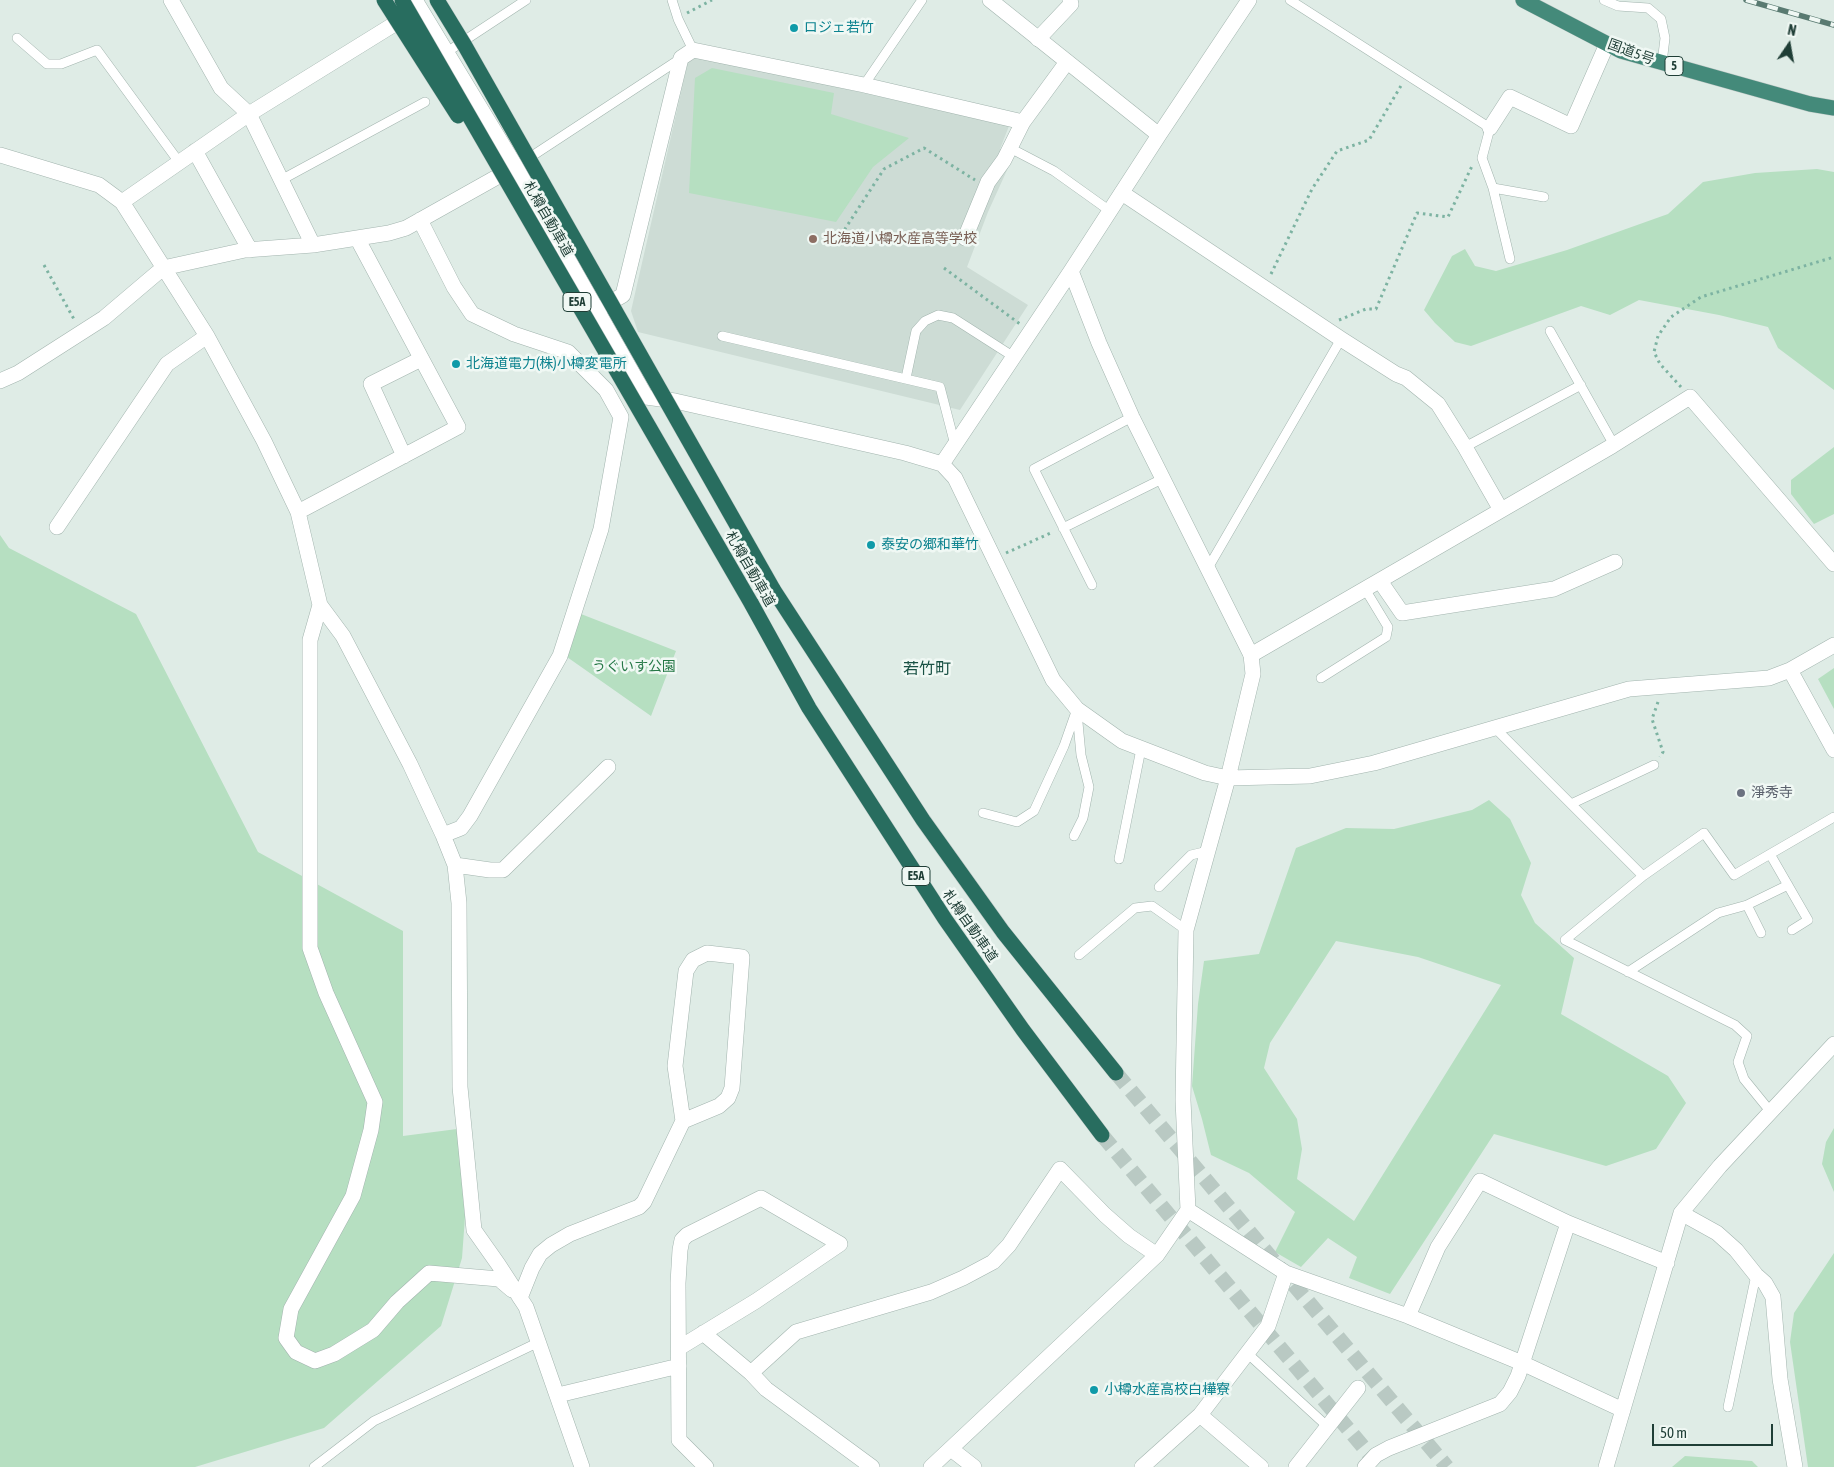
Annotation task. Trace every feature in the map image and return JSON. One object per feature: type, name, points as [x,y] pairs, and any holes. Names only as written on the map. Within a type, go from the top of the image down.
[{"type":"highway","points":[[384,0],[504,187],[546,248]]},
{"type":"highway","name":"札樽自動車道","points":[[402,0],[751,603],[809,708],[945,919],[1023,1030],[1102,1134]]},
{"type":"highway","name":"札樽自動車道","points":[[437,0],[466,46],[773,589],[923,820],[1003,932],[1116,1073]]},
{"type":"highway","points":[[442,0],[466,46]]},
{"type":"highway","name":"国道5号","points":[[1523,0],[1621,51],[1810,104],[1834,108]]},
{"type":"street","points":[[170,0],[220,88],[249,114],[313,245]]},
{"type":"street","points":[[990,0],[1159,134]]},
{"type":"street","points":[[1038,39],[1070,4],[1070,0]]},
{"type":"street","points":[[942,464],[1072,271],[1159,134],[1249,0]]},
{"type":"street","points":[[122,202],[249,114],[418,4],[516,167],[646,397],[905,453],[942,464],[955,478],[1053,680],[1077,709],[1122,741],[1205,773],[1228,778],[1310,776],[1333,772],[1374,763],[1629,690],[1769,678],[1790,670],[1834,645]]},
{"type":"street","points":[[1490,128],[1510,97],[1571,126],[1607,44]]},
{"type":"street","points":[[597,310],[623,295],[687,54],[864,85],[1023,122]]},
{"type":"street","points":[[965,238],[986,187],[1010,148],[1023,122],[1067,62]]},
{"type":"street","points":[[195,151],[250,250]]},
{"type":"street","points":[[0,155],[99,185],[122,202],[206,336],[264,440],[298,512],[320,605],[343,636],[410,764],[443,835],[455,864],[459,903],[460,1087],[474,1230],[526,1307],[582,1467]]},
{"type":"street","points":[[0,381],[18,373],[104,318],[163,268],[202,258],[250,250],[313,245],[406,228],[516,167]]},
{"type":"street","points":[[1122,193],[1322,327],[1396,374],[1406,378],[1438,404],[1501,510]]},
{"type":"street","points":[[420,220],[454,287],[472,314],[514,334],[568,352],[606,390],[621,417],[601,529],[560,656],[470,816],[461,828],[443,835]]},
{"type":"street","points":[[298,512],[458,427],[357,238]]},
{"type":"street","points":[[931,1467],[1157,1255],[1188,1210],[1183,1100],[1186,930],[1228,778],[1253,674],[1251,655],[1132,417],[1099,343],[1072,271]]},
{"type":"street","points":[[57,527],[167,364],[206,336]]},
{"type":"street","points":[[404,456],[371,384],[421,360]]},
{"type":"street","points":[[1251,655],[1614,445],[1690,397],[1834,564]]},
{"type":"street","points":[[1380,581],[1402,613],[1554,589],[1615,562]]},
{"type":"street","points":[[320,605],[310,640],[310,948],[326,993],[375,1102],[371,1130],[353,1196],[291,1309],[286,1338],[296,1352],[315,1361],[334,1354],[374,1330],[397,1302],[429,1273],[499,1279],[520,1298]]},
{"type":"street","points":[[1790,670],[1834,750]]},
{"type":"street","points":[[455,864],[490,870],[503,870],[608,767]]},
{"type":"street","points":[[520,1298],[540,1254],[551,1245],[570,1234],[639,1207],[644,1202],[683,1121],[675,1066],[686,971],[694,960],[707,953],[742,958],[732,1088],[728,1098],[718,1106],[683,1121]]},
{"type":"street","points":[[1606,1467],[1681,1213],[1720,1166],[1834,1044]]},
{"type":"street","points":[[751,1373],[796,1332],[931,1292],[993,1262],[1009,1245],[1060,1169],[1105,1216],[1129,1236],[1157,1255]]},
{"type":"street","points":[[1408,1316],[1438,1248],[1480,1181],[1568,1223],[1666,1262]]},
{"type":"street","points":[[679,1348],[756,1301],[840,1244],[761,1198],[686,1234],[682,1240],[678,1283],[680,1440],[706,1467]]},
{"type":"street","points":[[1188,1210],[1286,1273],[1408,1316],[1522,1363],[1623,1410]]},
{"type":"street","points":[[1681,1213],[1717,1233],[1736,1250],[1765,1283],[1772,1297],[1780,1379],[1795,1467]]},
{"type":"street","points":[[1365,1467],[1376,1455],[1388,1448],[1500,1404],[1510,1392],[1518,1376],[1568,1223]]},
{"type":"street","points":[[1142,1467],[1200,1416],[1268,1326],[1286,1273]]},
{"type":"street","points":[[703,1333],[751,1373],[766,1390],[872,1467]]},
{"type":"street","points":[[558,1395],[679,1366]]},
{"type":"street","points":[[1296,1467],[1358,1388]]},
{"type":"street","points":[[1200,1416],[1261,1467]]},
{"type":"street","points":[[951,1449],[974,1467]]},
{"type":"lane","points":[[447,52],[526,0]]},
{"type":"lane","points":[[516,167],[687,54],[672,0]]},
{"type":"lane","points":[[864,85],[922,0]]},
{"type":"lane","points":[[1290,0],[1490,128],[1482,158],[1493,188],[1510,260]]},
{"type":"lane","points":[[1604,0],[1618,6],[1648,8],[1661,19],[1665,38],[1662,63]]},
{"type":"lane","points":[[16,38],[47,64],[60,64],[98,50],[179,162]]},
{"type":"lane","points":[[281,180],[425,102]]},
{"type":"lane","points":[[1010,148],[1054,171],[1110,211]]},
{"type":"lane","points":[[1493,188],[1544,197]]},
{"type":"lane","points":[[906,378],[916,331],[925,321],[938,315],[953,318],[1014,357]]},
{"type":"lane","points":[[1550,331],[1614,445]]},
{"type":"lane","points":[[722,336],[940,387],[955,445]]},
{"type":"lane","points":[[1208,568],[1341,339]]},
{"type":"lane","points":[[1465,447],[1580,385]]},
{"type":"lane","points":[[1092,586],[1034,469],[1132,417]]},
{"type":"lane","points":[[1063,528],[1162,479]]},
{"type":"lane","points":[[1321,678],[1386,637],[1388,627],[1366,589]]},
{"type":"lane","points":[[983,813],[1017,822],[1034,811],[1064,746],[1077,709]]},
{"type":"lane","points":[[1074,836],[1083,818],[1089,787],[1081,755],[1077,709]]},
{"type":"lane","points":[[1496,729],[1643,876]]},
{"type":"lane","points":[[1120,859],[1142,749]]},
{"type":"lane","points":[[1571,804],[1654,765]]},
{"type":"lane","points":[[1770,1111],[1744,1079],[1738,1062],[1747,1036],[1735,1025],[1565,940],[1643,876],[1704,833],[1734,875],[1834,817]]},
{"type":"lane","points":[[1159,887],[1191,855],[1208,851]]},
{"type":"lane","points":[[1770,854],[1808,920],[1792,930]]},
{"type":"lane","points":[[1628,972],[1718,913],[1747,905],[1788,884]]},
{"type":"lane","points":[[1747,905],[1761,933]]},
{"type":"lane","points":[[1079,955],[1135,908],[1152,906],[1186,930]]},
{"type":"lane","points":[[1728,1407],[1756,1275]]},
{"type":"lane","points":[[314,1467],[374,1421],[539,1342]]},
{"type":"lane","points":[[1247,1353],[1328,1427]]},
{"type":"path","points":[[678,19],[712,0]]},
{"type":"path","points":[[1264,288],[1312,189],[1337,151],[1369,140],[1407,75]]},
{"type":"path","points":[[841,236],[884,169],[924,148],[986,187]]},
{"type":"path","points":[[1322,327],[1366,309],[1376,309],[1418,213],[1448,217],[1474,162],[1482,158]]},
{"type":"path","points":[[1690,397],[1660,364],[1654,352],[1658,336],[1671,317],[1702,297],[1834,257]]},
{"type":"path","points":[[44,265],[82,332]]},
{"type":"path","points":[[944,268],[1031,332]]},
{"type":"path","points":[[993,558],[1063,528]]},
{"type":"path","points":[[1654,765],[1663,752],[1652,719],[1656,706],[1671,686]]},
{"type":"shaded area","name":"北海道小樽水産高等学校","points":[[699,56],[1009,126],[1000,149],[1013,157],[988,212],[967,267],[1028,305],[960,410],[638,332],[631,311],[688,62]]},
{"type":"green space","points":[[712,68],[834,93],[831,114],[909,138],[873,167],[836,222],[689,193],[695,78]]},
{"type":"green space","points":[[1817,169],[1834,172],[1834,390],[1778,348],[1768,327],[1719,315],[1639,300],[1610,315],[1581,306],[1471,346],[1455,342],[1424,310],[1452,256],[1465,249],[1475,266],[1496,271],[1567,250],[1668,214],[1703,182],[1755,173]]},
{"type":"green space","points":[[1834,447],[1834,514],[1814,524],[1791,494],[1791,480]]},
{"type":"green space","points":[[0,535],[9,548],[136,614],[258,852],[403,931],[403,1136],[457,1129],[465,1217],[462,1258],[441,1326],[324,1428],[195,1467],[0,1467]]},
{"type":"green space","name":"うぐいす公園","points":[[581,614],[676,651],[651,716],[567,657]]},
{"type":"green space","points":[[1834,668],[1834,709],[1818,679]]},
{"type":"green space","points":[[1489,800],[1510,819],[1531,863],[1521,895],[1535,923],[1574,958],[1561,1014],[1668,1076],[1686,1103],[1656,1149],[1606,1166],[1494,1134],[1390,1294],[1349,1278],[1357,1257],[1328,1238],[1301,1267],[1275,1252],[1295,1212],[1249,1173],[1211,1155],[1192,1086],[1198,1004],[1204,961],[1259,954],[1296,848],[1346,828],[1394,829],[1472,810]],"holes":[[[1336,941],[1418,957],[1501,985],[1354,1221],[1297,1179],[1302,1149],[1297,1119],[1264,1068],[1270,1043]]]},
{"type":"green space","points":[[1834,1128],[1834,1192],[1822,1164],[1826,1142]]},
{"type":"green space","points":[[1834,1253],[1834,1467],[1808,1467],[1790,1342],[1794,1313]]},
{"type":"green space","points":[[1685,1456],[1752,1461],[1758,1467],[1672,1467]]},
{"type":"tunnel","points":[[1116,1073],[1447,1467]]},
{"type":"tunnel","points":[[1102,1135],[1380,1467]]},
{"type":"railway","points":[[1746,0],[1834,25]]},
{"type":"place","name":"ロジェ若竹","points":[[794,28]]},
{"type":"place","name":"北海道小樽水産高等学校","points":[[813,239]]},
{"type":"place","name":"北海道電力(株)小樽変電所","points":[[456,364]]},
{"type":"place","name":"泰安の郷和華竹","points":[[871,545]]},
{"type":"place","name":"淨秀寺","points":[[1741,793]]},
{"type":"place","name":"小樽水産高校白樺寮","points":[[1094,1390]]},
{"type":"district","name":"若竹町","points":[[927,669]]}]
